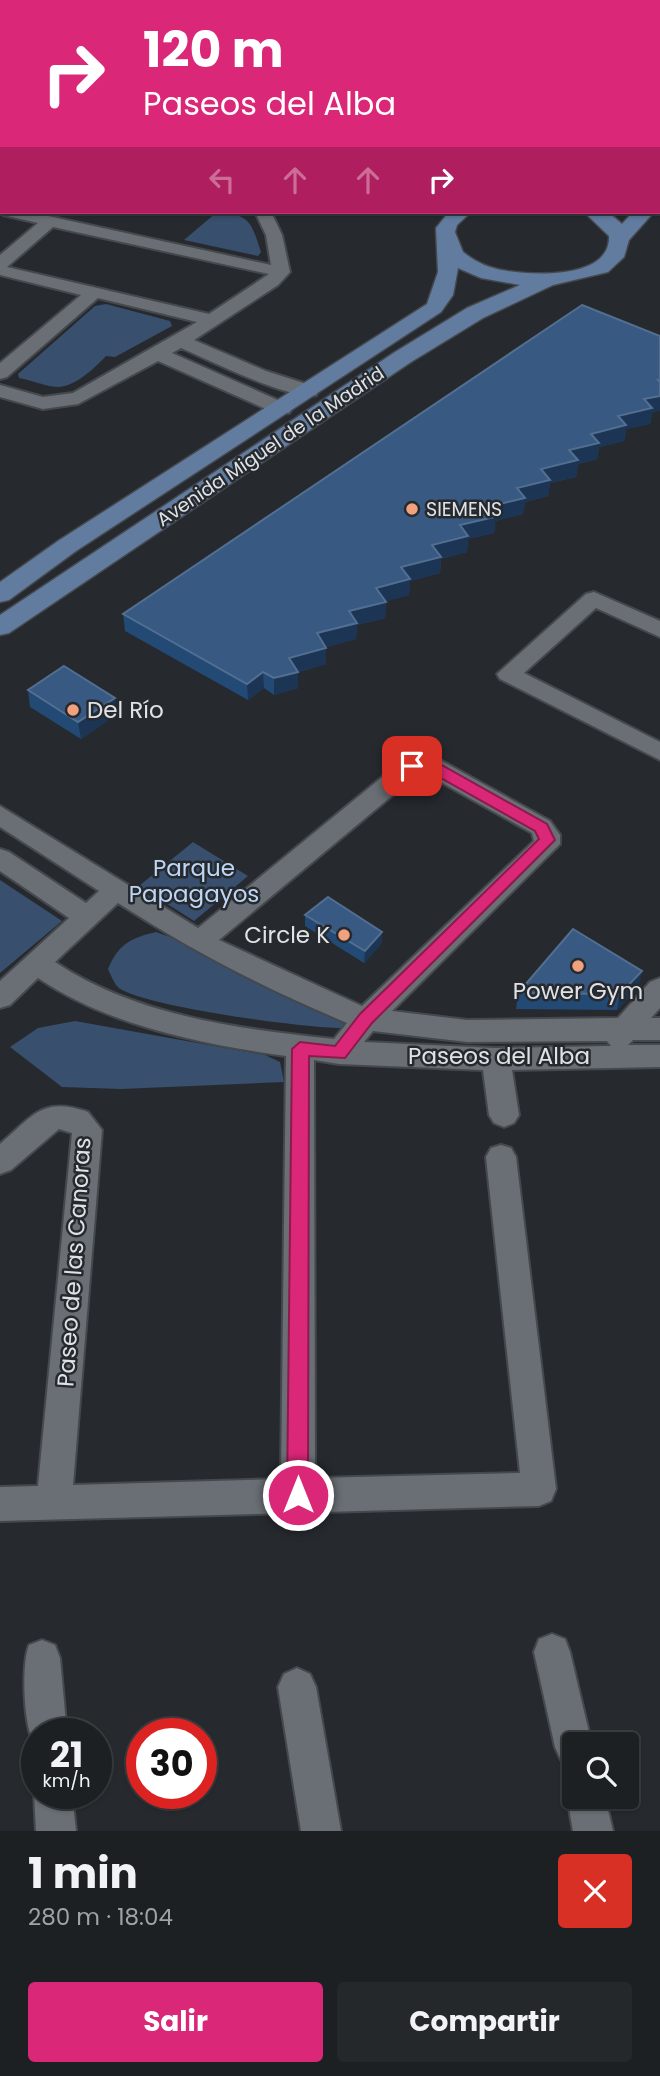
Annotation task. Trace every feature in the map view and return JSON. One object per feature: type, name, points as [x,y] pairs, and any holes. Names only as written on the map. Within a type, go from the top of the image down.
[{"type":"main road","points":[[458,214],[449,221],[441,235],[470,266],[517,279],[548,280],[570,278],[604,266],[615,257],[621,237],[614,225],[597,214]]},
{"type":"main road","points":[[621,237],[643,214]]},
{"type":"main road","name":"Avenida Miguel de la Madrid","points":[[0,594],[66,546],[282,409],[434,308],[444,294],[449,272],[441,235]]},
{"type":"main road","name":"Avenida Miguel de la Madrid","points":[[0,627],[403,357],[475,313],[548,280]]},
{"type":"street","points":[[17,214],[281,272]]},
{"type":"street","points":[[264,214],[274,235],[281,272]]},
{"type":"street","points":[[0,267],[49,222]]},
{"type":"street","points":[[0,267],[211,320]]},
{"type":"street","points":[[0,391],[43,403],[64,401],[102,386],[180,341],[272,281],[281,272]]},
{"type":"street","points":[[0,373],[94,292]]},
{"type":"street","points":[[180,341],[259,375],[309,391]]},
{"type":"street","points":[[156,353],[282,409]]},
{"type":"street","points":[[660,630],[594,599],[508,674],[660,752]]},
{"type":"street","points":[[199,942],[412,766],[433,767],[541,827],[547,835],[547,844],[366,1019],[339,1053]]},
{"type":"street","name":"Paseos del Alba","points":[[0,815],[115,891],[199,942],[303,993],[366,1019],[467,1031],[660,1029]]},
{"type":"street","points":[[0,859],[89,918]]},
{"type":"street","points":[[0,997],[89,918],[115,891]]},
{"type":"street","name":"Paseos del Alba","points":[[38,965],[76,991],[116,1008],[256,1042],[300,1049],[496,1059],[660,1056]]},
{"type":"street","points":[[601,1056],[660,989]]},
{"type":"street","points":[[298,1495],[300,1049]]},
{"type":"street","points":[[496,1059],[505,1115]]},
{"type":"street","name":"Paseo de las Canoras","points":[[0,1161],[54,1116],[78,1120],[87,1130],[54,1502]]},
{"type":"street","points":[[0,1504],[539,1489],[501,1157]]},
{"type":"street","points":[[552,1653],[570,1732]]},
{"type":"street","points":[[42,1658],[47,1718]]},
{"type":"street","points":[[297,1687],[321,1831]]},
{"type":"street","points":[[54,1809],[56,1831]]},
{"type":"street","points":[[588,1809],[593,1831]]},
{"type":"green space","points":[[215,214],[237,215],[252,227],[261,252],[258,256],[184,240]]},
{"type":"green space","points":[[106,304],[170,321],[172,326],[115,357],[106,356],[85,375],[65,386],[49,386],[19,378],[18,374],[95,306]]},
{"type":"green space","name":"Parque Papagayos","points":[[193,842],[248,876],[194,921],[139,886]]},
{"type":"green space","points":[[0,880],[62,921],[0,973]]},
{"type":"green space","points":[[156,932],[184,942],[239,975],[334,1012],[346,1019],[342,1028],[263,1021],[191,1009],[134,995],[119,988],[108,969],[116,954],[132,940]]},
{"type":"green space","points":[[75,1021],[265,1055],[280,1062],[284,1082],[121,1089],[62,1087],[10,1047],[38,1028]]},
{"type":"building","name":"SIEMENS","points":[[582,305],[660,336],[660,396],[644,399],[652,408],[618,416],[626,425],[591,434],[599,443],[569,450],[578,460],[541,469],[550,480],[517,488],[525,498],[487,507],[495,517],[460,525],[468,536],[432,545],[441,557],[401,567],[410,579],[376,588],[386,602],[349,611],[357,623],[317,633],[326,648],[289,658],[298,672],[274,678],[263,672],[247,684],[123,614]]},
{"type":"building","points":[[64,666],[115,698],[78,722],[28,690]]},
{"type":"building","points":[[328,897],[382,932],[365,951],[305,915]]},
{"type":"building","points":[[573,929],[642,971],[620,994],[518,993]]},
{"type":"place","name":"SIEMENS","points":[[412,509]]},
{"type":"place","name":"Del Río","points":[[73,710]]},
{"type":"place","name":"Circle K","points":[[344,935]]},
{"type":"place","name":"Power Gym","points":[[578,966]]},
{"type":"route","points":[[298,1495],[300,1049],[339,1053],[366,1019],[547,844],[547,835],[541,827],[433,767],[412,766]]}]
